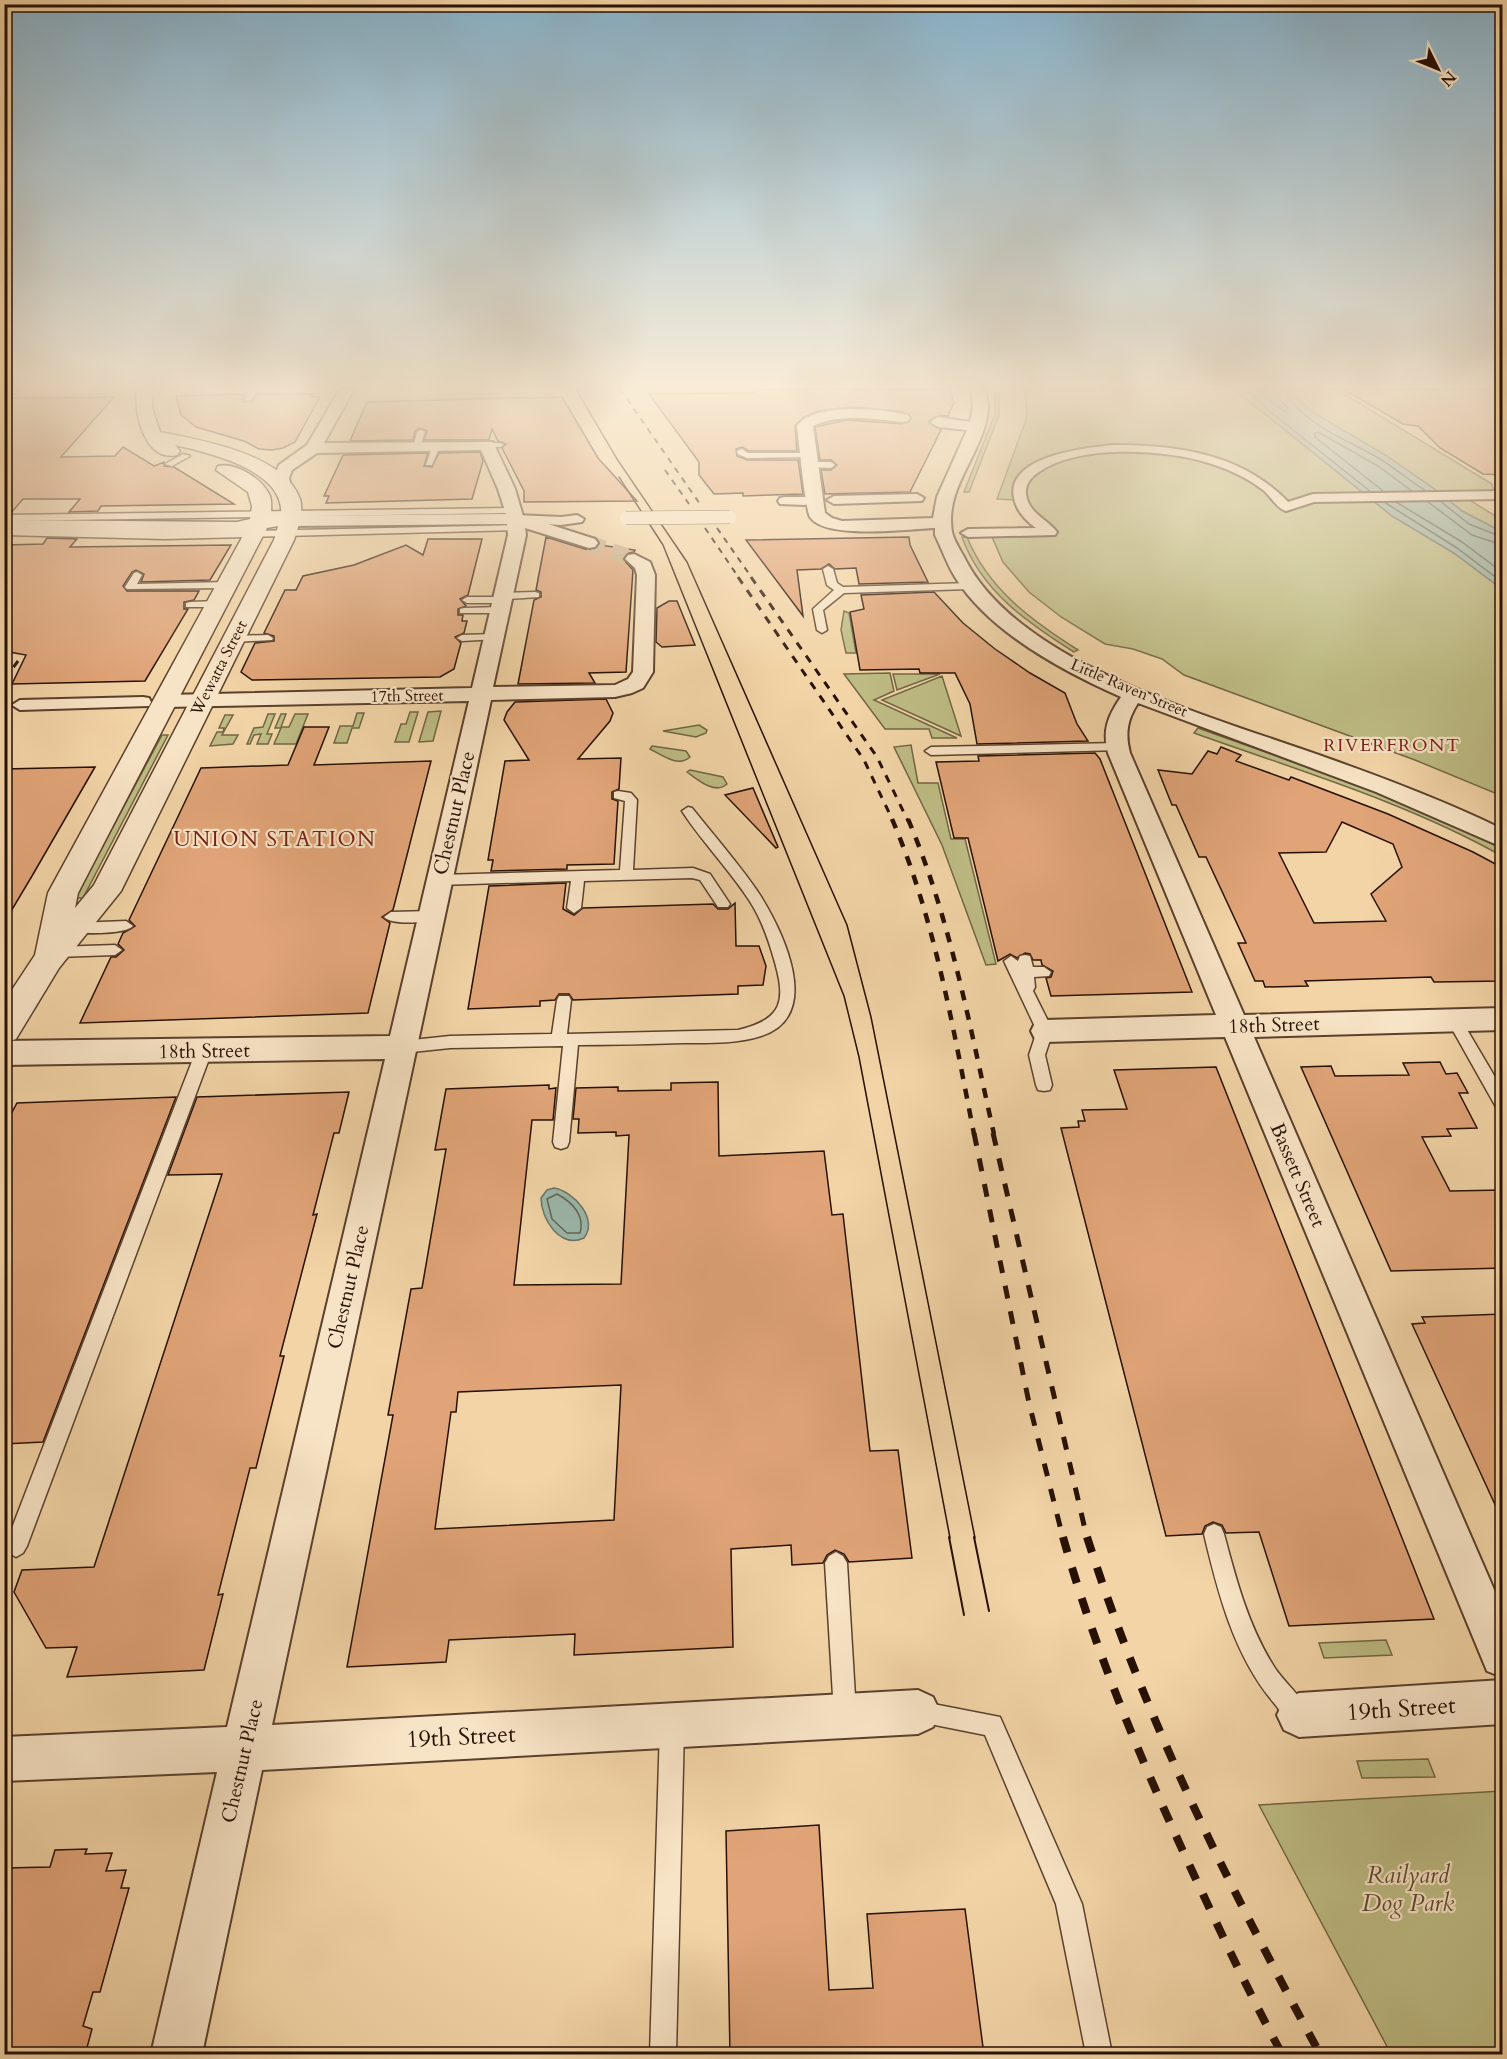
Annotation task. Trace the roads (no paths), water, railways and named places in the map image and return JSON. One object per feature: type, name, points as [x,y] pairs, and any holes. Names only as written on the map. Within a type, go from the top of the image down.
[{"type":"street","points":[[250,485],[259,493],[263,507],[259,522]]},
{"type":"street","points":[[505,485],[515,519]]},
{"type":"street","points":[[813,485],[817,515],[826,522],[852,526],[941,523],[950,485]]},
{"type":"street","points":[[968,533],[1050,532],[1036,524],[1022,507],[1018,497],[1022,485]]},
{"type":"street","points":[[1264,485],[1277,495],[1286,507],[1306,499],[1498,495]]},
{"type":"street","points":[[283,487],[290,498],[289,522]]},
{"type":"street","points":[[834,500],[917,498]]},
{"type":"street","points":[[785,501],[805,501]]},
{"type":"street","points":[[626,518],[730,517]]},
{"type":"street","points":[[515,519],[589,543]]},
{"type":"street","points":[[4,526],[167,532],[237,528],[259,522],[515,519],[561,521],[577,519]]},
{"type":"street","name":"Chestnut Place","points":[[176,2055],[502,602],[515,519]]},
{"type":"street","name":"Wewatta Street","points":[[52,956],[63,893],[155,702],[223,595],[259,522]]},
{"type":"street","name":"Wewatta Street","points":[[4,1030],[52,956],[106,891],[233,639],[289,522]]},
{"type":"street","name":"Little Raven Street","points":[[941,523],[952,557],[970,586],[995,613],[1037,644],[1084,672],[1134,694],[1414,798],[1503,838]]},
{"type":"street","name":"17th Street","points":[[20,705],[615,691],[634,685],[642,676],[646,581],[639,562]]},
{"type":"street","name":"Bassett Street","points":[[1134,694],[1116,722],[1114,737],[1117,747],[1503,1656]]},
{"type":"street","name":"18th Street","points":[[1046,1031],[1503,1019]]},
{"type":"street","name":"18th Street","points":[[4,1053],[403,1047]]},
{"type":"street","name":"19th Street","points":[[1299,1715],[1503,1702]]},
{"type":"street","name":"19th Street","points":[[4,1759],[244,1749],[918,1712]]},
{"type":"lane","points":[[4,518],[259,522]]},
{"type":"lane","points":[[4,532],[167,532]]},
{"type":"lane","points":[[158,546],[167,532]]},
{"type":"lane","points":[[828,569],[832,585],[841,590],[970,586]]},
{"type":"lane","points":[[137,575],[130,587],[223,595]]},
{"type":"lane","points":[[822,630],[818,609],[841,590]]},
{"type":"lane","points":[[190,605],[223,595]]},
{"type":"lane","points":[[466,606],[535,595]]},
{"type":"lane","points":[[462,638],[494,637]]},
{"type":"lane","points":[[233,639],[268,638]]},
{"type":"lane","points":[[931,751],[1117,747]]},
{"type":"lane","points":[[618,795],[629,796],[631,800],[626,874]]},
{"type":"lane","points":[[403,1047],[450,1042],[738,1036],[768,1026],[777,1019],[787,1005],[789,985],[772,930],[746,885],[688,811]]},
{"type":"lane","points":[[440,880],[693,873],[705,877],[723,904]]},
{"type":"lane","points":[[574,908],[578,875]]},
{"type":"lane","points":[[392,917],[431,916]]},
{"type":"lane","points":[[75,928],[126,926]]},
{"type":"lane","points":[[52,956],[115,950]]},
{"type":"lane","points":[[1044,972],[1021,964],[1030,1002],[1046,1031],[1037,1055],[1044,1085]]},
{"type":"lane","points":[[561,1142],[565,1039],[564,1000]]},
{"type":"lane","points":[[1454,1020],[1503,1102]]},
{"type":"lane","points":[[16,1546],[60,1419],[204,1051]]},
{"type":"lane","points":[[1214,1534],[1227,1589],[1254,1651],[1266,1674],[1299,1715]]},
{"type":"lane","points":[[836,1563],[845,1716]]},
{"type":"lane","points":[[918,1712],[992,1725],[1069,1904],[1099,2055]]},
{"type":"lane","points":[[663,2055],[672,1725]]},
{"type":"water","points":[[1354,485],[1429,485],[1462,511],[1502,532],[1502,589],[1454,553],[1392,516]]},
{"type":"water","points":[[554,1188],[569,1194],[582,1207],[588,1223],[588,1231],[584,1238],[567,1239],[560,1236],[548,1223],[541,1198],[547,1190]]},
{"type":"tunnel","points":[[589,543],[634,559]]},
{"type":"tram line","points":[[624,485],[663,545],[844,996],[859,1057],[950,1538]]},
{"type":"tram line","points":[[635,485],[687,562],[847,925],[871,1017],[975,1538]]},
{"type":"tram line","points":[[949,1537],[964,1615]]},
{"type":"tram line","points":[[974,1537],[989,1611]]},
{"type":"railway","points":[[676,485],[689,504]]},
{"type":"railway","points":[[687,485],[700,504]]},
{"type":"railway","points":[[705,528],[739,578]]},
{"type":"railway","points":[[717,528],[752,578]]},
{"type":"railway","points":[[738,577],[864,760],[893,821]]},
{"type":"railway","points":[[751,577],[877,757],[908,821]]},
{"type":"railway","points":[[4,680],[18,661]]},
{"type":"railway","points":[[892,819],[907,857],[931,935],[950,1014],[974,1134]]},
{"type":"railway","points":[[908,819],[948,935],[994,1134]]},
{"type":"railway","points":[[974,1133],[1029,1403],[1063,1538]]},
{"type":"railway","points":[[993,1133],[1087,1538]]},
{"type":"railway","points":[[1063,1537],[1090,1624],[1139,1751],[1215,1920],[1282,2054]]},
{"type":"railway","points":[[1087,1537],[1135,1672],[1162,1737],[1221,1864],[1320,2054]]},
{"type":"district","name":"RIVERFRONT","points":[[1392,745]]},
{"type":"district","name":"UNION STATION","points":[[275,839]]},
{"type":"park label","name":"Railyard Dog Park","points":[[1408,1889]]}]
